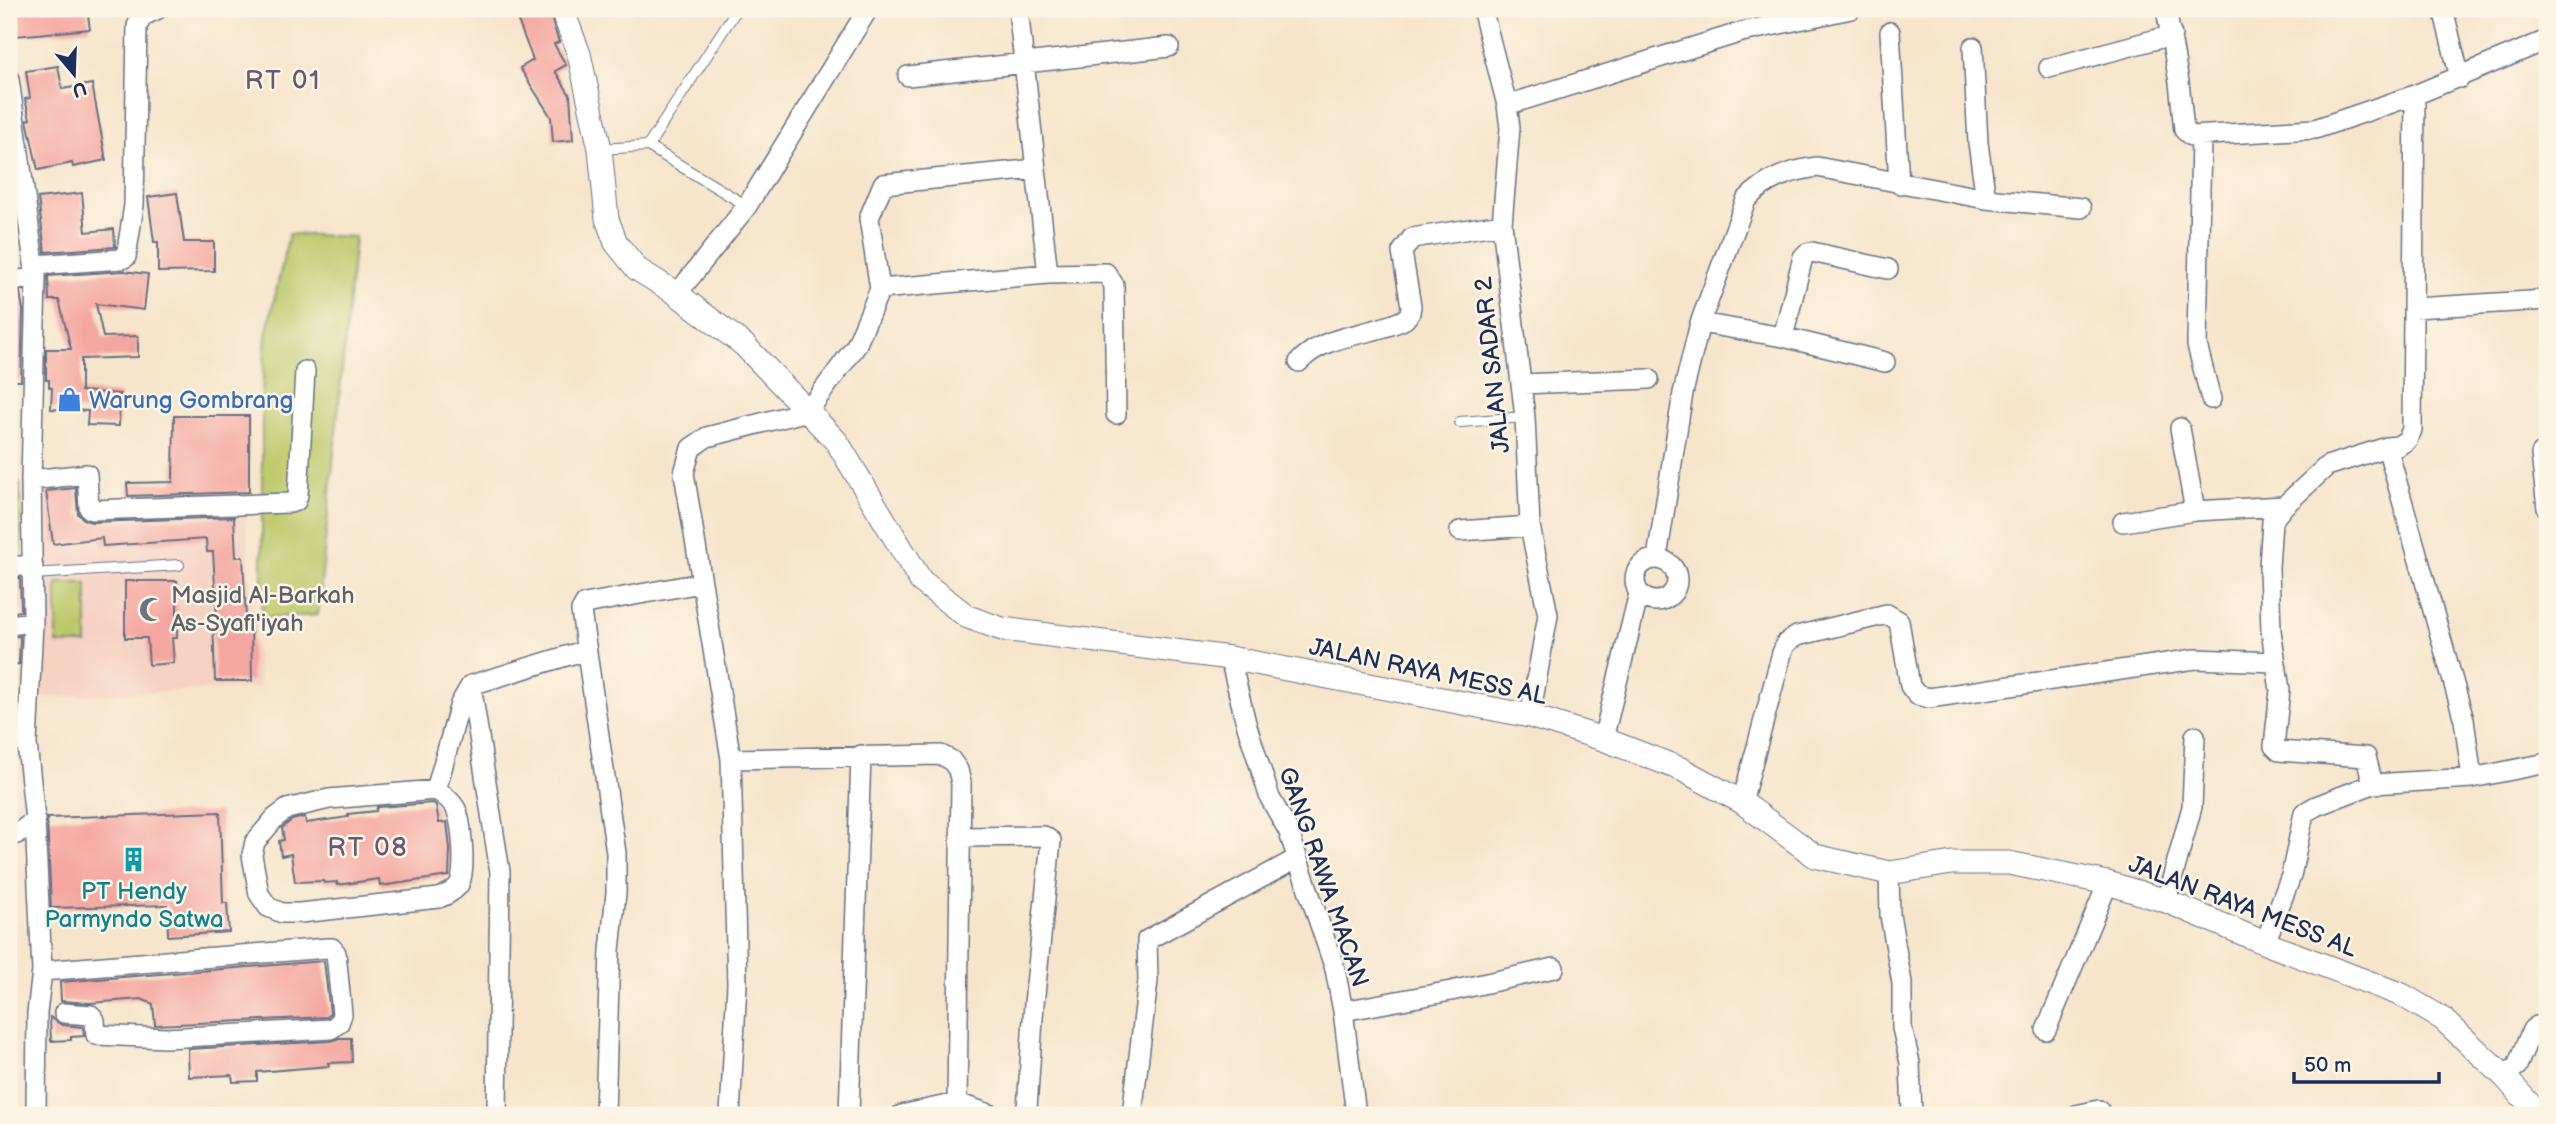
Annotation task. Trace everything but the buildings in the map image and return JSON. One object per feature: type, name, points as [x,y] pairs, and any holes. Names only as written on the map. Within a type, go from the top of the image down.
[{"type":"street","points":[[9,281],[35,272],[122,260],[126,257],[134,205],[137,26],[143,16],[158,9]]},
{"type":"street","name":"JALAN RAYA MESS AL","points":[[562,9],[579,54],[600,149],[607,219],[616,243],[638,268],[744,345],[808,411],[836,442],[921,581],[968,617],[1002,629],[1230,658],[1530,716],[1603,739],[1681,769],[1742,802],[1815,856],[1889,873],[1952,863],[2009,863],[2108,883],[2166,901],[2265,943],[2402,995],[2443,1019],[2504,1076],[2539,1115]]},
{"type":"street","points":[[677,294],[747,206],[868,9]]},
{"type":"street","points":[[1018,9],[1048,274]]},
{"type":"street","name":"JALAN SADAR 2","points":[[1484,9],[1510,128],[1502,224],[1525,417],[1530,526],[1548,615],[1530,716]]},
{"type":"street","points":[[1507,105],[1742,32],[1851,9]]},
{"type":"street","points":[[2166,9],[2172,35],[2184,130],[2190,136],[2315,129],[2460,78],[2547,40]]},
{"type":"street","points":[[2443,9],[2460,78]]},
{"type":"street","points":[[1891,32],[1899,184]]},
{"type":"street","points":[[2049,68],[2172,35]]},
{"type":"street","points":[[908,76],[1169,47]]},
{"type":"street","points":[[1973,47],[1978,143],[1986,199]]},
{"type":"street","points":[[9,79],[35,272],[31,480],[33,622],[27,744],[35,820],[42,971],[37,1013],[36,1115]]},
{"type":"street","points":[[2373,784],[2366,757],[2285,752],[2274,747],[2280,690],[2271,631],[2269,567],[2272,521],[2284,506],[2327,466],[2398,446],[2407,440],[2412,430],[2415,95]]},
{"type":"street","points":[[2201,136],[2197,345],[2211,399]]},
{"type":"street","points":[[1657,558],[1683,393],[1700,323],[1738,217],[1746,200],[1756,190],[1793,171],[1817,167],[1986,199],[2081,208]]},
{"type":"street","points":[[730,1115],[737,984],[731,759],[684,473],[691,448],[706,438],[808,411],[856,346],[880,289],[869,218],[883,184],[1036,169]]},
{"type":"street","points":[[1299,362],[1310,351],[1325,344],[1405,318],[1410,313],[1402,252],[1412,238],[1502,224]]},
{"type":"street","points":[[1783,337],[1807,253],[1888,269]]},
{"type":"street","points":[[880,289],[1048,274],[1106,273],[1114,285],[1116,414]]},
{"type":"street","points":[[2414,308],[2547,300]]},
{"type":"street","points":[[1700,323],[1783,337],[1885,362]]},
{"type":"street","points":[[31,480],[87,474],[89,508],[92,510],[296,501],[299,495],[305,371]]},
{"type":"street","points":[[1521,384],[1649,379]]},
{"type":"street","points":[[2180,428],[2195,511]]},
{"type":"street","points":[[2387,447],[2464,720],[2472,778]]},
{"type":"street","points":[[2541,454],[2547,508]]},
{"type":"street","points":[[2123,522],[2195,511],[2284,506]]},
{"type":"street","points":[[1460,531],[1530,526]]},
{"type":"street","points":[[1657,558],[1672,566],[1677,581],[1669,596],[1653,601],[1639,593],[1634,582],[1636,569],[1645,561],[1657,558]]},
{"type":"street","points":[[9,566],[33,570]]},
{"type":"street","points":[[605,1115],[610,950],[617,893],[616,853],[581,611],[585,604],[701,583]]},
{"type":"street","points":[[1603,739],[1639,593]]},
{"type":"street","points":[[1742,802],[1786,643],[1797,636],[1892,615],[1899,621],[1910,686],[1916,695],[1929,698],[2195,659],[2275,662]]},
{"type":"street","points":[[9,625],[33,622]]},
{"type":"street","points":[[436,790],[460,704],[471,685],[586,650]]},
{"type":"street","name":"GANG RAWA MACAN","points":[[1230,658],[1246,723],[1270,797],[1288,830],[1335,969],[1356,1115]]},
{"type":"street","points":[[471,685],[500,872],[497,1115]]},
{"type":"street","points":[[2166,901],[2192,807],[2195,736]]},
{"type":"street","points":[[849,1115],[861,755]]},
{"type":"street","points":[[731,759],[941,755],[951,760],[961,783],[962,837],[957,1103]]},
{"type":"street","points":[[2265,943],[2291,876],[2304,813],[2373,784],[2472,778],[2547,763]]},
{"type":"street","points":[[436,790],[449,799],[459,818],[464,874],[459,885],[450,893],[439,898],[300,913],[282,912],[268,907],[259,894],[252,855],[255,842],[275,818],[287,809],[329,799],[436,790]]},
{"type":"street","points":[[9,836],[35,820]]},
{"type":"street","points":[[962,837],[1044,836],[1051,841],[1034,1004],[1027,1109],[1021,1115]]},
{"type":"street","points":[[1132,1115],[1148,981],[1147,940],[1296,859]]},
{"type":"street","points":[[1889,873],[1889,915],[1902,983],[1902,1028],[1910,1063],[1912,1115]]},
{"type":"street","points":[[2046,1030],[2108,883]]},
{"type":"street","points":[[42,971],[327,948],[332,948],[337,953],[342,1014],[339,1023],[331,1029],[166,1038],[96,1035],[95,1020],[91,1015],[64,1013]]},
{"type":"street","points":[[1343,1011],[1451,992],[1554,968]]},
{"type":"street","points":[[2504,1076],[2517,1066],[2532,1030],[2536,1027],[2547,1028]]},
{"type":"street","points":[[901,1115],[957,1103],[992,1115]]},
{"type":"street","points":[[2076,1115],[2099,1110]]},
{"type":"lane","points":[[648,146],[737,9]]},
{"type":"lane","points":[[600,149],[648,146],[747,206]]},
{"type":"lane","points":[[1460,422],[1525,417]]},
{"type":"lane","points":[[33,570],[178,565]]},
{"type":"shaded area","points":[[84,480],[87,512],[244,504],[259,687],[37,698],[37,484]]},
{"type":"green space","points":[[289,234],[355,237],[318,615],[262,618],[262,392],[266,336]]},
{"type":"green space","points":[[20,484],[21,555],[9,556],[9,485]]},
{"type":"green space","points":[[57,583],[87,583],[87,644],[57,644]]},
{"type":"place","name":"Warung Gombrang","points":[[69,400]]},
{"type":"place","name":"Masjid Al-Barkah As-Syafi'iyah","points":[[151,609]]},
{"type":"place","name":"PT Hendy Parmyndo Satwa","points":[[134,860]]},
{"type":"district","name":"RT 01","points":[[283,80]]},
{"type":"district","name":"RT 08","points":[[368,847]]}]
